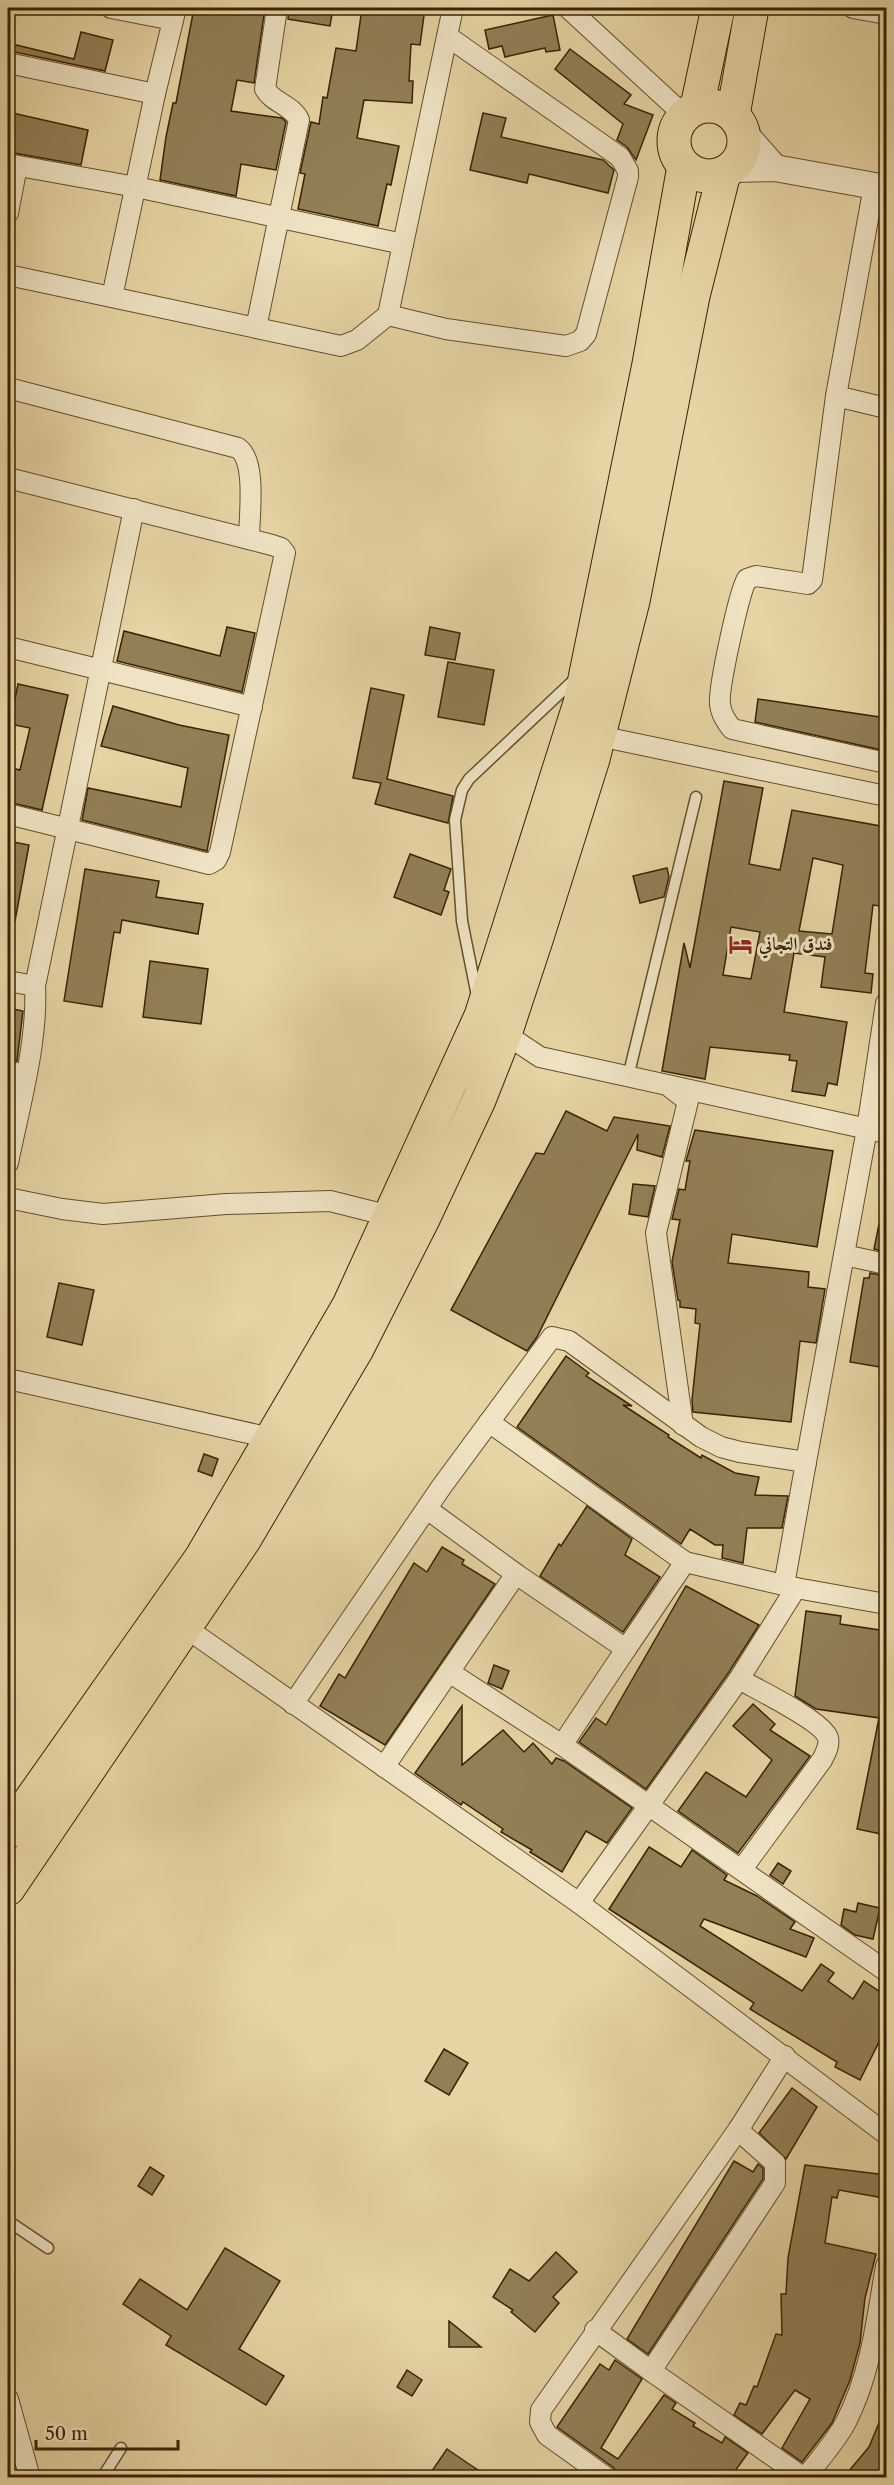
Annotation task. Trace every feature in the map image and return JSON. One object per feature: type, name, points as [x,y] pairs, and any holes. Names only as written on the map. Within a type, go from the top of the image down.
[{"type":"highway","points":[[718,8],[691,111],[674,135],[674,146],[684,166],[703,176],[728,171]]},
{"type":"highway","points":[[8,1832],[201,1558],[349,1305],[390,1216],[493,1025],[599,735],[633,602],[693,296],[728,171],[742,157],[739,124],[752,8]]},
{"type":"highway","points":[[691,111],[716,106],[739,124]]},
{"type":"highway","points":[[8,1889],[244,1540],[357,1349],[479,1100],[493,1025],[580,703],[650,364],[684,166]]},
{"type":"street","points":[[111,8],[175,14],[154,94],[112,297]]},
{"type":"street","points":[[256,328],[281,218],[299,120],[296,113],[268,95],[265,89],[277,8]]},
{"type":"street","points":[[8,275],[341,345],[357,340],[388,315],[453,8]]},
{"type":"street","points":[[568,8],[691,111]]},
{"type":"street","points":[[853,8],[886,14]]},
{"type":"street","points":[[388,315],[435,327],[566,346],[580,341],[586,334],[628,177],[625,164],[620,158],[447,36]]},
{"type":"street","points":[[8,63],[154,94]]},
{"type":"street","points":[[739,124],[775,168]]},
{"type":"street","points":[[8,213],[12,165],[136,187],[403,244]]},
{"type":"street","points":[[728,171],[775,168],[880,187],[836,396],[812,580],[808,584],[756,576],[747,579],[739,596],[719,701],[725,719],[732,729],[886,763]]},
{"type":"street","points":[[8,388],[238,448],[244,452],[250,468],[249,539]]},
{"type":"street","points":[[836,396],[886,408]]},
{"type":"street","points":[[8,478],[249,539],[281,548],[285,553],[220,852],[213,863],[8,814]]},
{"type":"street","points":[[8,1163],[16,1073],[36,1000],[35,986],[134,509]]},
{"type":"street","points":[[8,647],[252,707]]},
{"type":"street","points":[[599,735],[886,796]]},
{"type":"street","points":[[8,981],[35,986]]},
{"type":"street","points":[[579,1903],[738,1679],[790,1586],[806,1462],[844,1255],[877,1131],[886,1003]]},
{"type":"street","points":[[493,1025],[540,1057],[877,1131]]},
{"type":"street","points":[[669,1086],[688,1101],[656,1233],[683,1425]]},
{"type":"street","points":[[8,1198],[62,1209],[103,1214],[236,1204],[330,1201],[390,1216]]},
{"type":"street","points":[[844,1255],[886,1264]]},
{"type":"street","points":[[293,1704],[427,1509],[547,1341],[558,1337],[569,1341],[683,1425],[721,1447],[806,1462]]},
{"type":"street","points":[[8,1379],[271,1438]]},
{"type":"street","points":[[489,1422],[685,1562],[790,1586],[886,1604]]},
{"type":"street","points":[[427,1509],[516,1574],[626,1649]]},
{"type":"street","points":[[562,1744],[685,1562]]},
{"type":"street","points":[[384,1767],[516,1574]]},
{"type":"street","points":[[186,1628],[579,1903],[886,2134]]},
{"type":"street","points":[[449,1672],[562,1744],[886,1971]]},
{"type":"street","points":[[738,1679],[812,1722],[823,1730],[828,1738],[828,1747],[822,1760],[742,1869]]},
{"type":"street","points":[[606,2478],[547,2435],[540,2422],[542,2410],[595,2330],[738,2130],[785,2056]]},
{"type":"street","points":[[651,2372],[775,2183],[775,2163],[738,2130]]},
{"type":"street","points":[[595,2330],[651,2372],[805,2478],[845,2424],[861,2387],[872,2348],[886,2266]]},
{"type":"street","points":[[8,2398],[30,2478]]},
{"type":"lane","points":[[493,1025],[462,921],[454,820],[457,806],[469,779],[588,666]]},
{"type":"lane","points":[[628,1077],[696,797]]},
{"type":"lane","points":[[8,2221],[48,2248]]},
{"type":"lane","points":[[102,2478],[121,2448]]},
{"type":"building","points":[[194,8],[265,8],[254,83],[237,80],[231,111],[282,118],[286,122],[276,170],[241,164],[236,196],[160,180],[166,137],[173,103],[176,103]]},
{"type":"building","points":[[289,8],[333,8],[330,26],[288,19]]},
{"type":"building","points":[[362,8],[425,8],[420,45],[411,44],[409,81],[413,81],[412,103],[364,100],[357,138],[399,146],[391,185],[387,184],[378,226],[298,209],[305,174],[300,173],[311,122],[319,124],[323,97],[327,98],[336,48],[356,51]]},
{"type":"building","points":[[553,15],[560,50],[546,52],[545,48],[505,57],[502,46],[489,49],[485,30]]},
{"type":"building","points":[[81,32],[113,40],[105,71],[10,51],[12,44],[74,59]]},
{"type":"building","points":[[570,49],[631,95],[624,104],[653,115],[636,160],[627,147],[617,140],[623,124],[555,69]]},
{"type":"building","points":[[8,112],[88,130],[81,165],[8,152]]},
{"type":"building","points":[[483,113],[506,118],[501,137],[603,160],[614,170],[608,193],[529,174],[527,183],[470,170]]},
{"type":"building","points":[[227,627],[255,633],[242,692],[117,661],[124,631],[220,656]]},
{"type":"building","points":[[430,627],[460,633],[455,660],[425,655]]},
{"type":"building","points":[[448,662],[494,670],[484,725],[438,717]]},
{"type":"building","points":[[18,684],[68,695],[42,810],[8,802],[8,767],[20,770],[30,728],[10,724]]},
{"type":"building","points":[[371,688],[404,695],[387,779],[453,796],[448,823],[375,804],[381,783],[353,778]]},
{"type":"building","points":[[758,699],[886,718],[886,751],[755,722]]},
{"type":"building","points":[[113,706],[179,725],[229,735],[207,851],[82,820],[88,788],[181,807],[188,768],[101,746]]},
{"type":"building","points":[[724,781],[763,788],[749,864],[780,870],[792,810],[886,827],[886,870],[880,906],[873,905],[865,973],[873,974],[871,993],[821,987],[825,957],[794,953],[784,1012],[847,1022],[837,1085],[828,1083],[825,1096],[792,1091],[797,1061],[789,1060],[790,1055],[710,1047],[705,1079],[662,1071],[684,943],[690,968]],"holes":[[[813,858],[843,865],[832,934],[799,931]],[[731,927],[760,932],[751,979],[723,975]]]},
{"type":"building","points":[[8,841],[29,845],[15,921],[8,921]]},
{"type":"building","points":[[410,854],[451,869],[444,890],[449,892],[441,915],[394,897]]},
{"type":"building","points":[[667,868],[669,877],[664,897],[640,903],[633,876]]},
{"type":"building","points":[[85,869],[159,881],[156,897],[203,904],[198,934],[122,920],[120,933],[114,932],[102,1007],[64,1001]]},
{"type":"building","points":[[150,961],[208,969],[201,1024],[143,1017]]},
{"type":"building","points":[[8,1008],[23,1011],[17,1061],[8,1059]]},
{"type":"building","points":[[566,1111],[607,1131],[614,1117],[670,1126],[662,1157],[637,1150],[638,1134],[537,1337],[527,1351],[451,1310],[536,1153],[544,1154]]},
{"type":"building","points":[[695,1130],[833,1151],[817,1247],[732,1234],[728,1263],[809,1272],[808,1287],[825,1289],[816,1343],[800,1341],[791,1422],[693,1412],[692,1400],[700,1324],[695,1323],[696,1309],[680,1307],[678,1300],[672,1262],[680,1220],[672,1219],[679,1189],[685,1190],[690,1161],[686,1161]]},
{"type":"building","points":[[633,1184],[655,1186],[648,1217],[629,1214]]},
{"type":"building","points":[[879,1224],[886,1225],[886,1252],[874,1249]]},
{"type":"building","points":[[870,1273],[886,1276],[886,1368],[850,1362],[864,1278],[869,1278]]},
{"type":"building","points":[[59,1283],[94,1290],[82,1345],[47,1337]]},
{"type":"building","points":[[566,1356],[589,1373],[586,1376],[632,1406],[623,1405],[701,1458],[702,1455],[735,1473],[759,1477],[755,1495],[788,1496],[782,1528],[747,1528],[743,1563],[722,1558],[723,1545],[715,1545],[690,1529],[681,1544],[517,1427]]},
{"type":"building","points":[[204,1454],[218,1459],[212,1476],[198,1471]]},
{"type":"building","points":[[587,1506],[632,1539],[625,1555],[660,1577],[623,1632],[540,1576],[559,1544],[561,1546]]},
{"type":"building","points":[[442,1547],[464,1560],[462,1564],[495,1584],[385,1745],[320,1706],[339,1674],[345,1678],[414,1563],[427,1572]]},
{"type":"building","points":[[686,1586],[759,1625],[729,1672],[646,1789],[579,1742],[596,1718],[606,1725]]},
{"type":"building","points":[[806,1611],[841,1616],[840,1624],[886,1631],[886,1835],[857,1829],[879,1718],[816,1709],[795,1696]]},
{"type":"building","points":[[494,1665],[509,1671],[502,1689],[488,1683]]},
{"type":"building","points":[[753,1704],[775,1724],[770,1730],[810,1756],[738,1853],[678,1811],[706,1772],[746,1797],[772,1760],[733,1726]]},
{"type":"building","points":[[462,1706],[462,1765],[503,1730],[524,1752],[533,1743],[552,1764],[556,1758],[564,1761],[632,1808],[607,1843],[586,1831],[562,1872],[530,1852],[532,1850],[501,1832],[503,1829],[463,1802],[461,1805],[415,1773]]},
{"type":"building","points":[[649,1847],[681,1867],[692,1850],[727,1875],[724,1880],[757,1896],[795,1922],[790,1929],[814,1938],[806,1957],[704,1919],[700,1926],[802,1991],[821,1964],[834,1973],[828,1981],[853,1999],[864,1981],[886,1996],[886,2028],[860,2080],[835,2067],[837,2062],[750,2009],[754,2003],[609,1909]]},
{"type":"building","points":[[778,1863],[791,1871],[783,1884],[770,1875]]},
{"type":"building","points":[[858,1903],[880,1908],[873,1939],[855,1935],[841,1925],[844,1909],[856,1912]]},
{"type":"building","points":[[444,2049],[468,2063],[449,2095],[425,2081]]},
{"type":"building","points":[[792,2088],[817,2107],[786,2159],[759,2133]]},
{"type":"building","points":[[734,2161],[753,2172],[758,2164],[763,2168],[763,2179],[648,2354],[627,2339]]},
{"type":"building","points":[[805,2165],[886,2175],[886,2182],[884,2198],[839,2190],[837,2198],[832,2197],[825,2243],[876,2254],[865,2298],[860,2343],[850,2380],[832,2423],[802,2462],[782,2448],[810,2399],[795,2390],[762,2434],[734,2415],[740,2403],[746,2405],[754,2386],[757,2387],[776,2334],[782,2335],[781,2294],[786,2294],[788,2258]]},
{"type":"building","points":[[150,2167],[164,2176],[152,2195],[138,2186]]},
{"type":"building","points":[[225,2248],[280,2281],[239,2349],[284,2376],[266,2405],[166,2345],[171,2336],[123,2304],[140,2279],[187,2310]]},
{"type":"building","points":[[556,2252],[577,2272],[553,2297],[559,2303],[535,2332],[511,2312],[513,2310],[493,2297],[510,2269],[529,2281]]},
{"type":"building","points":[[449,2321],[481,2347],[449,2347]]},
{"type":"building","points":[[615,2360],[642,2379],[601,2448],[618,2459],[664,2395],[676,2403],[672,2409],[695,2423],[693,2426],[722,2443],[725,2437],[748,2453],[730,2478],[619,2478],[614,2468],[557,2427],[600,2364],[609,2370]]},
{"type":"building","points":[[407,2370],[422,2380],[412,2396],[397,2387]]},
{"type":"building","points":[[886,2406],[886,2478],[843,2478],[869,2447]]},
{"type":"building","points":[[447,2449],[469,2464],[490,2478],[427,2478]]},
{"type":"place","name":"فندق التجاني","points":[[741,944]]}]
